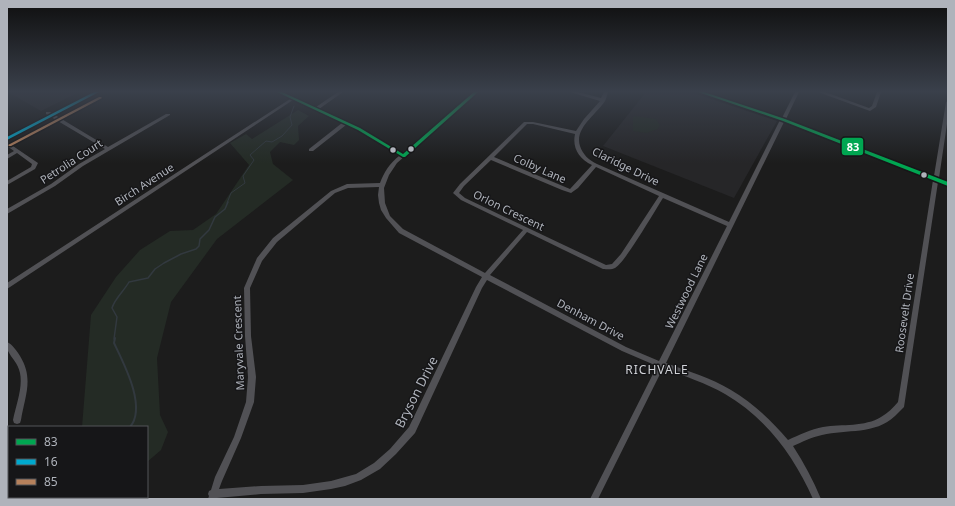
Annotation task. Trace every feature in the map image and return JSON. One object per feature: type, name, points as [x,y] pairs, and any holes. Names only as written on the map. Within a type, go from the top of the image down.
[{"type":"main road","points":[[7,133],[46,116]]},
{"type":"main road","points":[[7,139],[47,116]]},
{"type":"street","points":[[53,116],[108,149]]},
{"type":"street","name":"Petrolia Court","points":[[7,212],[48,188],[73,170],[167,116]]},
{"type":"street","name":"Birch Avenue","points":[[7,286],[267,116]]},
{"type":"street","points":[[330,116],[359,129],[403,156]]},
{"type":"street","points":[[381,185],[388,170],[395,162],[449,116]]},
{"type":"street","points":[[577,133],[591,116]]},
{"type":"street","points":[[772,116],[948,184]]},
{"type":"street","name":"Westwood Lane","points":[[594,499],[786,116]]},
{"type":"street","name":"Roosevelt Drive","points":[[787,445],[822,431],[856,429],[880,422],[892,415],[900,404],[946,116]]},
{"type":"street","points":[[311,150],[345,123]]},
{"type":"street","name":"Orlon Crescent","points":[[577,133],[533,123],[526,123],[490,157],[456,193],[463,199],[605,268],[610,268],[618,264],[662,194]]},
{"type":"street","name":"Claridge Drive","points":[[577,133],[576,142],[578,149],[583,157],[595,165],[730,225]]},
{"type":"street","points":[[7,144],[34,162],[35,166],[30,171],[7,183]]},
{"type":"street","points":[[7,157],[17,151]]},
{"type":"street","name":"Colby Lane","points":[[490,157],[564,190],[571,191],[574,190],[586,173],[595,165]]},
{"type":"street","name":"Denham Drive","points":[[381,185],[382,200],[387,216],[401,231],[624,349],[647,360],[662,364],[711,383],[743,400],[765,420],[787,445],[810,480],[818,499]]},
{"type":"street","name":"Maryvale Crescent","points":[[212,497],[237,438],[250,402],[252,377],[248,336],[247,288],[259,260],[275,240],[333,192],[340,188],[381,185]]},
{"type":"street","name":"Bryson Drive","points":[[212,497],[260,490],[306,490],[328,486],[359,476],[371,470],[386,458],[400,445],[412,430],[479,287],[486,276],[526,230]]},
{"type":"street","points":[[7,345],[21,361],[25,376],[22,401],[17,420]]},
{"type":"shaded area","points":[[289,116],[309,116],[298,126],[299,140],[294,145],[280,142],[270,152],[273,164],[293,180],[217,239],[171,302],[157,358],[160,415],[168,432],[161,450],[148,461],[148,426],[82,426],[91,315],[116,277],[140,250],[170,231],[193,230],[216,214],[249,165],[230,143],[246,134],[252,139]]},
{"type":"shaded area","points":[[627,116],[761,116],[777,121],[734,198],[603,146]]},
{"type":"shaded area","points":[[633,117],[656,119],[660,125],[658,129],[646,133],[633,131]]},
{"type":"shaded area","points":[[7,458],[8,498],[135,498],[135,499],[7,499]]},
{"type":"waterway","points":[[227,203],[231,193],[245,183],[243,176],[254,160],[250,155],[266,141],[272,142],[282,136],[292,125],[291,116]]},
{"type":"waterway","points":[[114,339],[117,317],[112,308],[115,301],[129,282],[148,278],[155,269],[164,263],[181,254],[196,249],[199,246],[200,239],[209,230],[215,217],[225,209],[228,202]]},
{"type":"waterway","points":[[115,338],[114,343],[128,374],[135,397],[135,419],[131,426]]},
{"type":"transit line","name":"16","points":[[7,139],[52,116]]},
{"type":"transit line","name":"85","points":[[10,145],[66,116]]},
{"type":"transit line","name":"83","points":[[330,116],[359,129],[403,156]]},
{"type":"transit line","name":"83","points":[[403,156],[449,116]]},
{"type":"transit line","name":"83","points":[[771,116],[948,184]]},
{"type":"district","name":"RICHVALE","points":[[657,369]]}]
